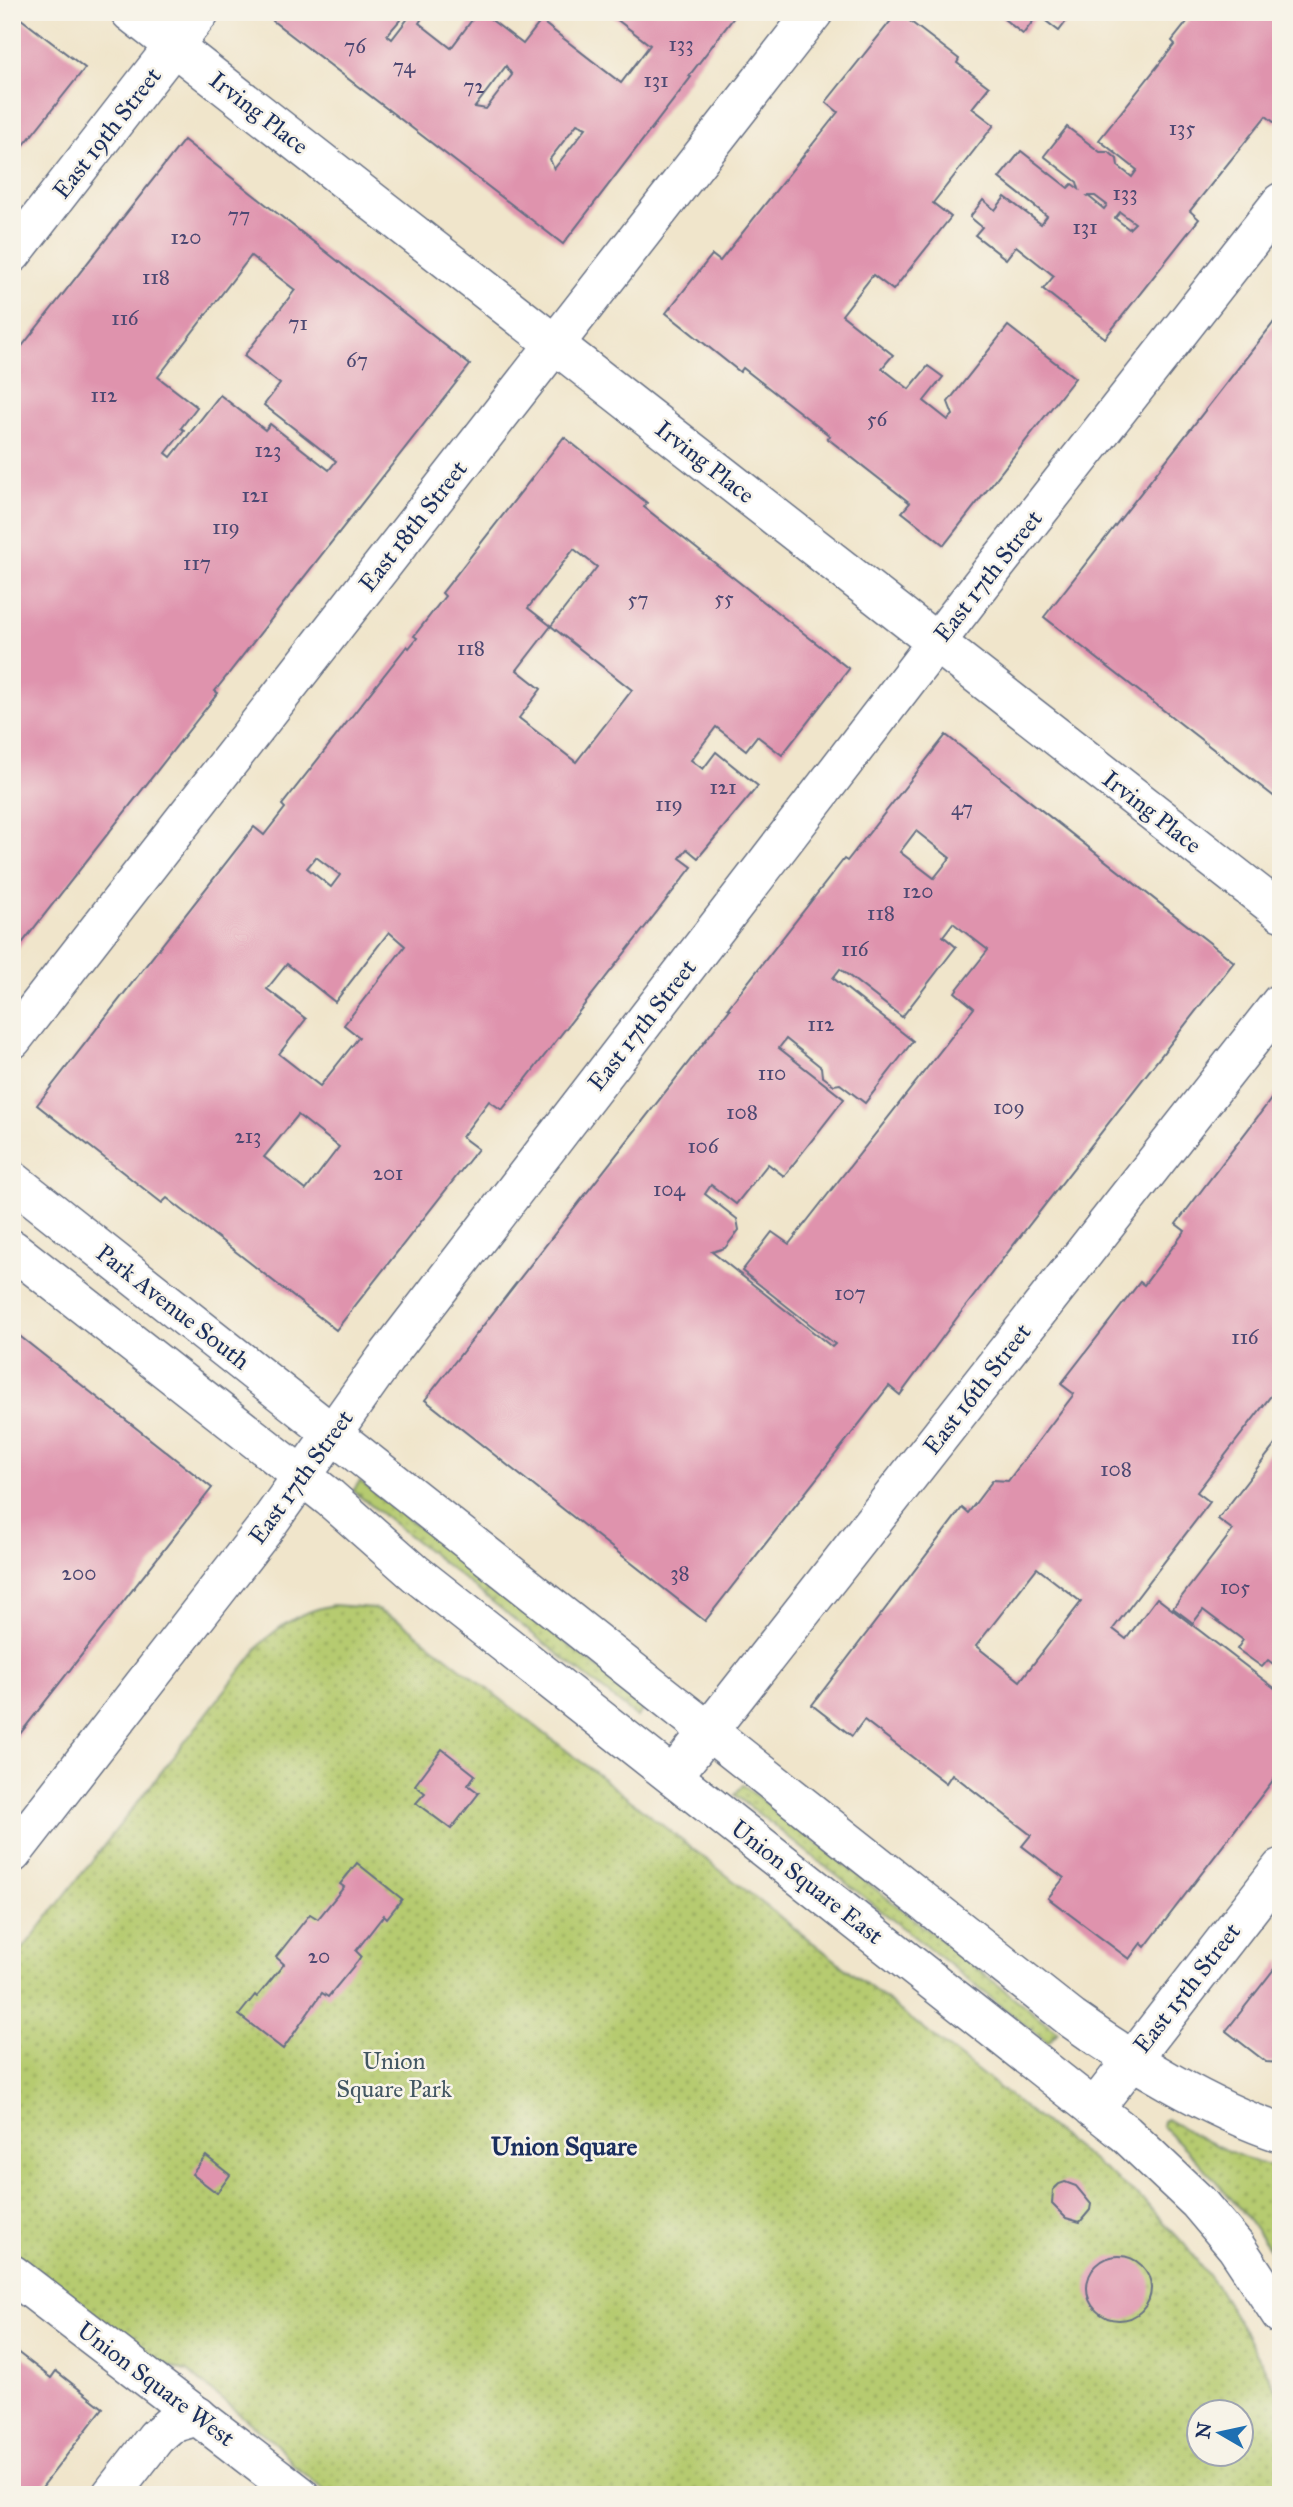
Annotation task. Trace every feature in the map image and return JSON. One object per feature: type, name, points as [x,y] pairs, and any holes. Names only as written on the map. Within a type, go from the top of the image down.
[{"type":"street","name":"Irving Place","points":[[130,12],[1281,912]]},
{"type":"street","name":"East 19th Street","points":[[12,254],[200,12]]},
{"type":"street","name":"East 18th Street","points":[[12,1040],[814,12]]},
{"type":"street","name":"East 17th Street","points":[[12,1854],[303,1476],[385,1359],[936,643],[1281,202]]},
{"type":"street","name":"East 16th Street","points":[[674,1776],[1281,1002]]},
{"type":"street","name":"Park Avenue South","points":[[12,1180],[332,1434]]},
{"type":"street","points":[[12,1249],[303,1476]]},
{"type":"street","points":[[332,1434],[1072,2019],[1225,2111],[1281,2133]]},
{"type":"street","name":"Union Square East","points":[[303,1476],[415,1573],[1094,2109],[1158,2163],[1198,2202],[1236,2247],[1281,2315]]},
{"type":"street","name":"East 15th Street","points":[[1094,2109],[1281,1868]]},
{"type":"street","name":"Union Square West","points":[[12,2274],[300,2495]]},
{"type":"street","points":[[111,2495],[156,2437],[171,2424],[198,2416]]},
{"type":"green space","points":[[360,1481],[646,1706],[637,1717],[353,1491]]},
{"type":"green space","name":"Union Square Park","points":[[333,1605],[373,1608],[403,1623],[1143,2200],[1184,2244],[1217,2287],[1281,2398],[1281,2495],[330,2495],[294,2466],[277,2445],[188,2372],[153,2360],[12,2250],[12,1963],[262,1643],[286,1623],[303,1614]]},
{"type":"green space","points":[[743,1785],[1058,2032],[1048,2043],[735,1795]]},
{"type":"green space","points":[[1167,2119],[1222,2148],[1281,2170],[1281,2265],[1226,2192],[1162,2126]]},
{"type":"building","points":[[12,12],[85,68],[12,160]]},
{"type":"building","points":[[280,12],[407,12],[387,35],[392,39],[413,12],[426,12],[419,23],[451,48],[478,12],[523,44],[541,21],[621,83],[650,45],[607,12],[738,12],[563,244],[273,21]],"holes":[[[506,66],[512,75],[486,109],[475,107]],[[577,124],[586,128],[554,169],[550,159]]]},
{"type":"building","points":[[898,12],[959,59],[957,63],[989,87],[972,108],[994,125],[933,203],[951,217],[893,290],[873,275],[842,315],[893,355],[882,368],[909,389],[928,366],[943,377],[924,401],[948,420],[953,415],[948,402],[1008,326],[1075,378],[944,545],[902,512],[910,503],[827,438],[830,436],[743,368],[740,372],[666,313],[712,255],[720,261],[838,112],[826,102]]},
{"type":"building","points":[[995,12],[1073,12],[1059,31],[1038,15],[1023,34]]},
{"type":"building","points":[[1195,12],[1281,12],[1281,115],[1275,123],[1266,116],[1190,211],[1199,219],[1105,338],[1043,289],[1054,276],[1016,246],[1006,259],[975,235],[982,227],[970,217],[983,200],[995,210],[1005,197],[1041,224],[1047,216],[999,178],[1021,151],[1068,188],[1072,184],[1079,189],[1077,182],[1044,156],[1067,127],[1100,152],[1109,152],[1117,159],[1118,166],[1132,177],[1137,170],[1099,140],[1175,44],[1172,41]],"holes":[[[1088,196],[1095,196],[1107,205],[1104,209]],[[1120,212],[1135,223],[1129,229],[1115,218]]]},
{"type":"building","points":[[184,140],[470,365],[12,956],[12,359]],"holes":[[[251,256],[295,290],[244,356],[280,384],[264,405],[336,461],[329,470],[270,424],[265,430],[220,395],[171,457],[166,453],[197,407],[158,377]]]},
{"type":"building","points":[[1281,313],[1281,802],[1044,617]]},
{"type":"building","points":[[564,437],[647,503],[644,507],[849,669],[782,755],[757,736],[746,750],[716,727],[691,760],[703,769],[716,752],[758,786],[698,858],[687,849],[680,858],[692,867],[502,1110],[489,1101],[462,1137],[478,1149],[336,1330],[167,1198],[162,1203],[37,1105],[254,827],[264,835],[285,808],[282,805],[407,646],[409,648],[417,638],[414,636],[445,596],[442,593]],"holes":[[[574,549],[597,567],[551,626],[528,608]],[[551,626],[632,690],[576,762],[519,718],[541,689],[517,670]],[[316,857],[340,875],[331,887],[307,868]],[[389,932],[405,946],[344,1025],[359,1037],[320,1086],[279,1054],[306,1019],[267,989],[287,964],[335,1002]],[[298,1115],[339,1147],[306,1190],[264,1157]]]},
{"type":"building","points":[[946,735],[1234,962],[959,1315],[900,1395],[889,1386],[705,1621],[425,1400],[844,859],[847,861]],"holes":[[[916,831],[950,858],[934,878],[900,852]],[[953,923],[988,950],[955,992],[974,1008],[789,1244],[772,1232],[742,1271],[835,1344],[832,1347],[712,1252],[725,1248],[739,1230],[737,1219],[705,1194],[711,1185],[736,1204],[768,1164],[784,1176],[844,1099],[779,1048],[786,1039],[821,1067],[822,1076],[834,1085],[840,1084],[865,1103],[913,1041],[833,978],[840,969],[902,1017],[956,947],[943,936]]]},
{"type":"building","points":[[1281,1086],[1281,1391],[1277,1388],[1197,1492],[1210,1502],[1113,1629],[1126,1639],[1157,1598],[1281,1693],[1281,1770],[1145,1947],[1141,1943],[1129,1959],[1048,1898],[1064,1878],[1022,1846],[1031,1835],[952,1774],[946,1783],[864,1720],[852,1736],[812,1705],[962,1508],[968,1513],[993,1480],[1008,1481],[1074,1394],[1061,1384],[1140,1282],[1144,1285],[1185,1231],[1176,1224]],"holes":[[[1037,1568],[1081,1602],[1020,1681],[976,1646]]]},
{"type":"building","points":[[12,1330],[212,1488],[12,1744]]},
{"type":"building","points":[[1281,1437],[1281,1670],[1268,1660],[1262,1667],[1237,1649],[1243,1640],[1203,1610],[1193,1623],[1173,1608],[1233,1530],[1218,1519]]},
{"type":"building","points":[[442,1749],[475,1775],[468,1785],[479,1793],[451,1829],[416,1803],[425,1793],[415,1785]]},
{"type":"building","points":[[357,1863],[402,1899],[387,1918],[384,1915],[356,1951],[361,1956],[328,1997],[322,1993],[283,2049],[239,2015],[284,1964],[276,1957],[310,1914],[318,1919],[344,1887],[340,1884]]},
{"type":"building","points":[[1281,1960],[1281,2063],[1266,2062],[1226,2031]]},
{"type":"building","points":[[206,2156],[230,2175],[217,2193],[192,2174]]},
{"type":"building","points":[[1065,2182],[1076,2186],[1091,2204],[1090,2210],[1080,2222],[1066,2218],[1052,2204],[1053,2190]]},
{"type":"building","points":[[1119,2256],[1131,2258],[1142,2265],[1149,2276],[1149,2300],[1142,2311],[1131,2318],[1119,2320],[1107,2318],[1096,2311],[1089,2300],[1087,2288],[1089,2276],[1096,2265],[1107,2258]]},
{"type":"building","points":[[12,2348],[51,2378],[56,2371],[103,2408],[36,2495],[12,2495]]},
{"type":"district","name":"Union Square","points":[[564,2146]]}]
